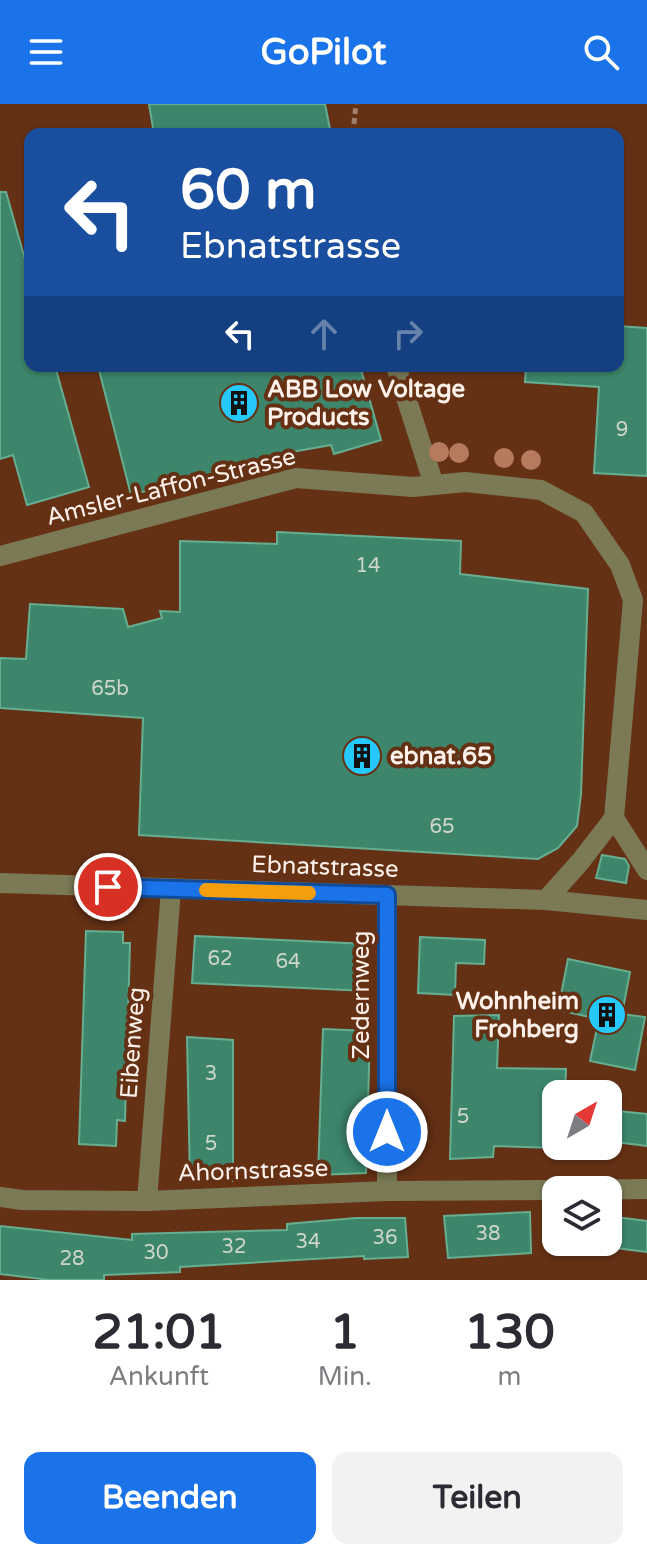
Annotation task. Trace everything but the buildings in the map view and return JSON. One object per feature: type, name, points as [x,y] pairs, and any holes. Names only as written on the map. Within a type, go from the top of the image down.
[{"type":"street","points":[[398,372],[434,485]]},
{"type":"street","name":"Amsler-Laffon-Strasse","points":[[0,556],[296,478],[413,487],[465,482],[541,490],[584,513],[620,565],[633,600],[614,818]]},
{"type":"street","points":[[546,900],[614,818],[647,870]]},
{"type":"street","name":"Ebnatstrasse","points":[[0,883],[546,900],[647,910]]},
{"type":"street","name":"Eibenweg","points":[[147,1201],[171,889]]},
{"type":"street","name":"Zedernweg","points":[[387,895],[387,1191]]},
{"type":"street","name":"Ahornstrasse","points":[[622,1189],[647,1189]]},
{"type":"street","name":"Ahornstrasse","points":[[0,1197],[22,1200],[147,1201],[387,1191],[542,1190]]},
{"type":"path","points":[[354,128],[356,104]]},
{"type":"slow traffic","points":[[206,890],[309,893]]},
{"type":"place","name":"ABB Low Voltage Products","points":[[239,403]]},
{"type":"place","name":"ebnat.65","points":[[362,756]]},
{"type":"place","name":"Wohnheim Frohberg","points":[[607,1015]]},
{"type":"route","points":[[108,887],[387,895],[387,1132]]}]
